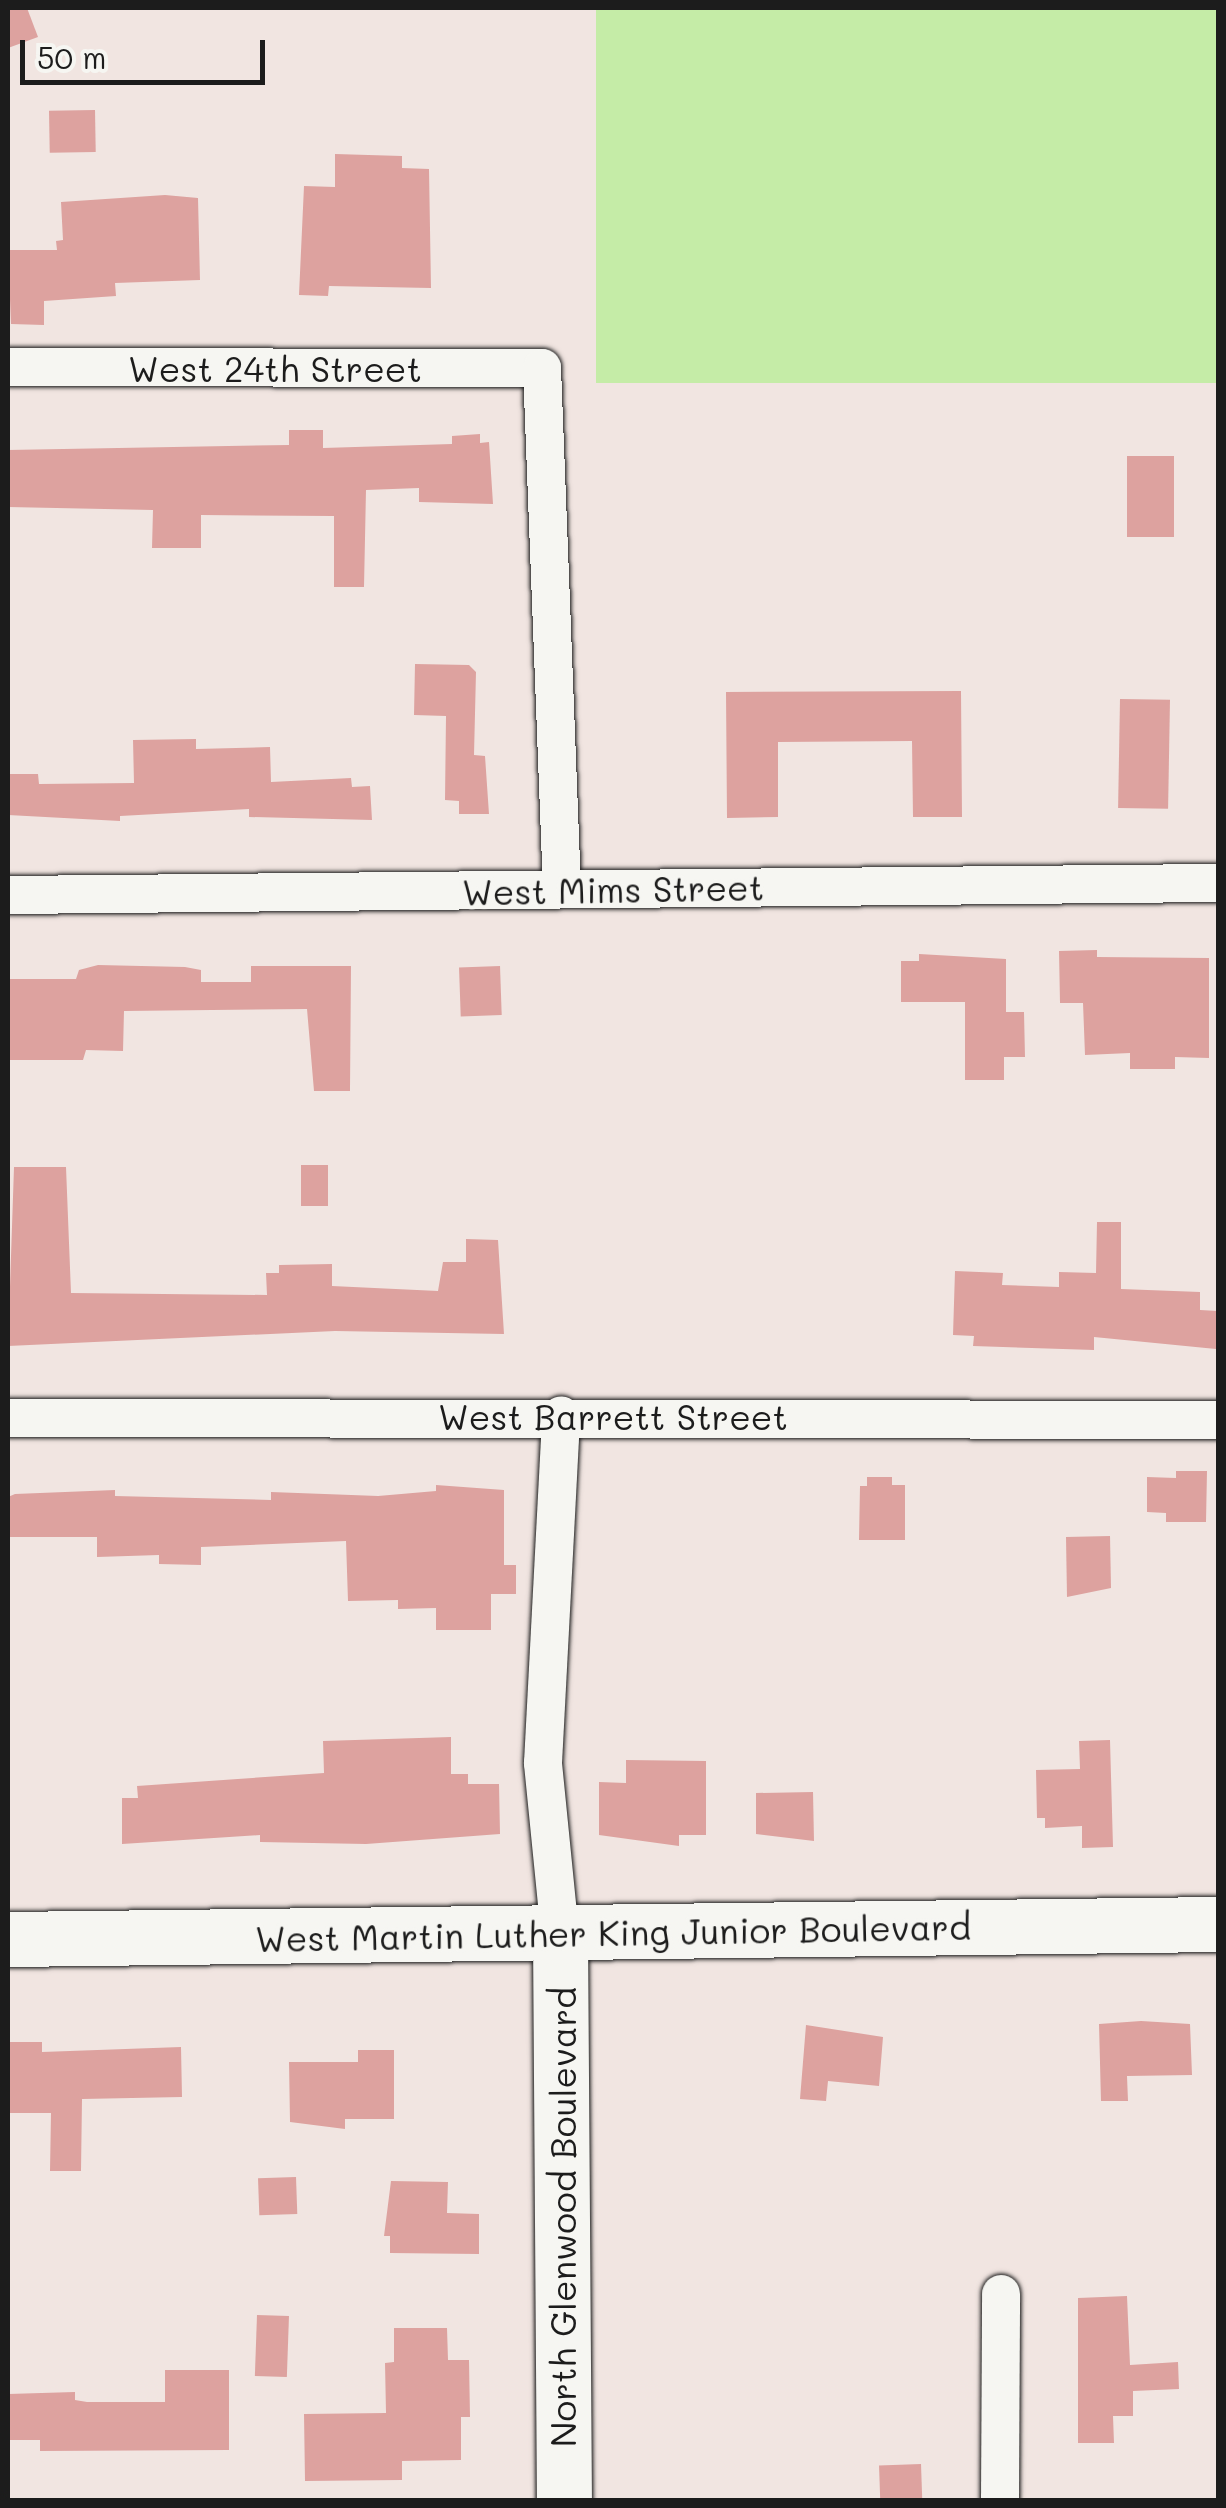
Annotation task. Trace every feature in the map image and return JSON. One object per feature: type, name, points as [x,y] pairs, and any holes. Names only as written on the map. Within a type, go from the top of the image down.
[{"type":"main road","name":"West Martin Luther King Junior Boulevard","points":[[8,1939],[1218,1924]]},
{"type":"main road","name":"North Glenwood Boulevard","points":[[560,1934],[564,2500]]},
{"type":"street","name":"West 24th Street","points":[[8,367],[542,368],[562,890]]},
{"type":"street","name":"West Mims Street","points":[[8,894],[1218,883]]},
{"type":"street","name":"West Barrett Street","points":[[8,1418],[561,1415],[1218,1420]]},
{"type":"street","points":[[560,1934],[543,1763],[561,1415]]},
{"type":"street","points":[[1000,2500],[1001,2294]]},
{"type":"green space","points":[[596,8],[1218,8],[1218,383],[596,383]]},
{"type":"building","points":[[8,8],[27,8],[38,37],[8,48]]},
{"type":"building","points":[[95,110],[96,152],[50,153],[49,111]]},
{"type":"building","points":[[335,154],[402,156],[402,168],[429,169],[431,288],[329,286],[328,296],[299,295],[304,186],[335,187]]},
{"type":"building","points":[[165,195],[198,198],[200,280],[115,283],[116,296],[44,301],[44,325],[11,324],[8,250],[57,250],[56,241],[63,240],[61,202]]},
{"type":"building","points":[[289,430],[323,430],[323,448],[452,444],[452,436],[480,434],[480,443],[489,442],[493,504],[419,502],[419,488],[366,490],[364,587],[334,587],[334,516],[201,515],[201,548],[152,548],[153,510],[8,507],[8,450],[289,445]]},
{"type":"building","points":[[1127,456],[1174,456],[1174,537],[1127,537]]},
{"type":"building","points":[[415,664],[469,665],[476,672],[474,755],[485,756],[489,814],[459,814],[459,801],[445,800],[446,716],[414,715]]},
{"type":"building","points":[[961,691],[962,817],[913,817],[912,741],[778,742],[778,817],[727,818],[726,692]]},
{"type":"building","points":[[1120,699],[1170,700],[1168,809],[1118,808]]},
{"type":"building","points":[[196,739],[196,749],[270,747],[271,782],[351,778],[352,787],[370,786],[372,820],[249,817],[249,809],[120,816],[120,821],[8,815],[8,774],[38,774],[39,784],[134,783],[133,740]]},
{"type":"building","points":[[1097,950],[1097,957],[1209,958],[1209,1058],[1175,1057],[1175,1069],[1130,1069],[1130,1053],[1085,1055],[1083,1003],[1060,1003],[1059,951]]},
{"type":"building","points":[[919,954],[1006,959],[1006,1012],[1024,1012],[1025,1057],[1004,1057],[1004,1080],[965,1080],[965,1002],[901,1002],[901,961],[919,961]]},
{"type":"building","points":[[98,965],[185,967],[201,970],[201,982],[251,982],[251,966],[351,966],[350,1091],[314,1091],[307,1009],[124,1011],[123,1051],[86,1050],[83,1060],[8,1060],[8,979],[76,979],[79,970]]},
{"type":"building","points":[[500,966],[502,1015],[461,1016],[459,967]]},
{"type":"building","points":[[301,1165],[328,1165],[328,1206],[301,1206]]},
{"type":"building","points":[[14,1167],[66,1167],[71,1293],[267,1295],[266,1273],[279,1273],[279,1265],[332,1264],[332,1286],[438,1291],[443,1262],[466,1262],[466,1239],[498,1240],[504,1334],[335,1331],[8,1346]]},
{"type":"building","points":[[1097,1222],[1121,1222],[1121,1289],[1200,1292],[1200,1310],[1218,1311],[1216,1349],[1094,1337],[1094,1350],[973,1346],[974,1336],[953,1335],[955,1271],[1003,1273],[1002,1285],[1059,1287],[1059,1272],[1096,1273]]},
{"type":"building","points":[[1176,1471],[1207,1471],[1206,1522],[1166,1522],[1166,1513],[1147,1512],[1147,1477],[1176,1478]]},
{"type":"building","points":[[867,1477],[892,1477],[892,1485],[905,1485],[905,1540],[859,1540],[860,1486],[867,1486]]},
{"type":"building","points":[[436,1485],[504,1490],[504,1565],[516,1565],[516,1594],[491,1594],[491,1630],[436,1630],[436,1608],[398,1609],[398,1600],[348,1601],[346,1541],[201,1547],[201,1565],[159,1564],[159,1555],[97,1557],[97,1537],[8,1537],[8,1497],[15,1494],[115,1490],[115,1496],[271,1500],[271,1492],[378,1496],[436,1491]]},
{"type":"building","points":[[1110,1536],[1111,1588],[1067,1597],[1066,1537]]},
{"type":"building","points":[[451,1737],[451,1774],[468,1774],[468,1784],[499,1784],[500,1834],[366,1844],[260,1842],[260,1835],[122,1844],[122,1798],[138,1798],[137,1786],[324,1773],[323,1741]]},
{"type":"building","points":[[1110,1740],[1113,1847],[1082,1848],[1082,1826],[1045,1828],[1045,1818],[1037,1818],[1036,1770],[1080,1769],[1079,1741]]},
{"type":"building","points":[[626,1760],[706,1761],[706,1835],[679,1835],[679,1846],[599,1835],[599,1782],[626,1783]]},
{"type":"building","points":[[813,1792],[814,1841],[756,1834],[756,1793]]},
{"type":"building","points":[[1099,2024],[1190,2024],[1192,2075],[1127,2076],[1128,2101],[1101,2101]]},
{"type":"building","points":[[806,2025],[883,2037],[879,2086],[828,2081],[826,2101],[800,2099]]},
{"type":"building","points":[[8,2042],[42,2042],[42,2052],[181,2047],[182,2097],[82,2099],[81,2171],[50,2171],[51,2113],[8,2113]]},
{"type":"building","points":[[358,2050],[394,2050],[394,2119],[345,2119],[345,2129],[290,2122],[289,2062],[358,2062]]},
{"type":"building","points":[[296,2177],[297,2214],[259,2215],[258,2178]]},
{"type":"building","points":[[391,2181],[448,2182],[447,2213],[479,2214],[479,2254],[390,2253],[390,2236],[384,2236]]},
{"type":"building","points":[[1127,2296],[1130,2365],[1178,2362],[1179,2389],[1133,2391],[1133,2416],[1113,2416],[1114,2443],[1078,2443],[1078,2298]]},
{"type":"building","points":[[257,2315],[289,2316],[287,2377],[255,2376]]},
{"type":"building","points":[[394,2328],[447,2328],[448,2360],[469,2360],[470,2417],[461,2417],[461,2460],[402,2461],[402,2480],[305,2481],[304,2414],[386,2413],[385,2363],[394,2362]]},
{"type":"building","points":[[165,2370],[229,2370],[229,2450],[40,2451],[40,2440],[8,2440],[8,2394],[75,2392],[75,2400],[87,2402],[165,2402]]},
{"type":"building","points":[[921,2464],[922,2500],[880,2500],[879,2465]]}]
